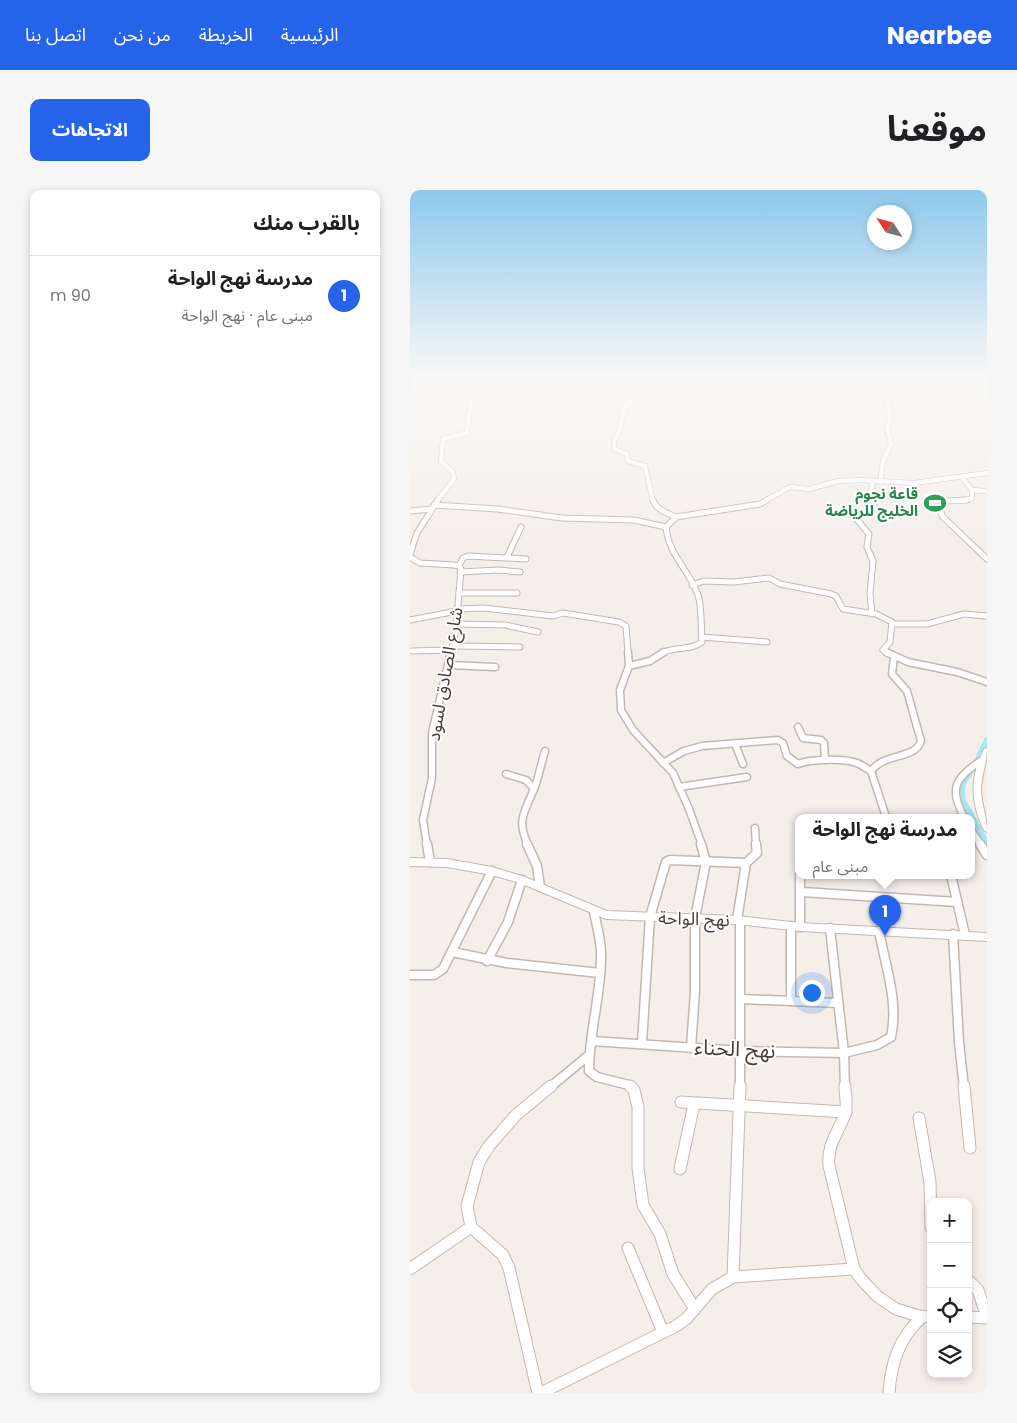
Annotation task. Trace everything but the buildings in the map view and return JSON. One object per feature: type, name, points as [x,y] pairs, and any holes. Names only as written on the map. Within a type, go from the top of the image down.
[{"type":"street","points":[[454,436],[443,439],[441,461],[455,475],[412,543],[410,555],[417,562],[450,564],[460,569],[520,572]]},
{"type":"street","points":[[617,436],[614,442],[614,449],[627,454],[628,461],[645,466],[654,504],[661,510],[676,517],[760,504],[790,488],[809,488],[838,481],[914,483],[987,473]]},
{"type":"street","points":[[880,482],[883,462],[891,447],[890,436]]},
{"type":"street","points":[[962,477],[972,490],[972,500],[944,502],[940,506],[940,511],[987,558]]},
{"type":"street","points":[[872,614],[870,594],[873,561],[868,547],[869,534],[854,516],[875,509],[870,496],[873,481]]},
{"type":"street","points":[[972,490],[987,491]]},
{"type":"street","points":[[410,511],[433,507],[497,509],[562,518],[634,520],[666,527]]},
{"type":"street","points":[[666,527],[676,517]]},
{"type":"street","points":[[507,557],[521,526]]},
{"type":"street","points":[[629,666],[650,661],[666,650],[700,645],[698,595],[671,548],[667,538],[666,527]]},
{"type":"street","points":[[460,569],[463,558],[468,556],[526,559]]},
{"type":"street","name":"شارع الصادق لسود","points":[[430,862],[423,820],[432,778],[432,732],[453,648],[460,569]]},
{"type":"street","points":[[692,585],[704,581],[734,582],[769,578],[800,589],[831,594],[838,599],[841,608],[848,611],[872,614],[890,620],[892,624],[890,642],[883,650],[894,657],[958,672],[987,682]]},
{"type":"street","points":[[459,593],[517,593]]},
{"type":"street","points":[[410,620],[457,610],[491,609],[553,616],[562,613],[619,622],[626,626],[629,666],[620,690],[621,710],[633,730],[673,774],[702,841],[706,862],[694,918],[695,991],[691,1048]]},
{"type":"street","points":[[892,624],[927,624],[964,614],[987,616]]},
{"type":"street","points":[[456,624],[505,625],[538,632]]},
{"type":"street","points":[[701,638],[768,642]]},
{"type":"street","points":[[412,651],[453,648],[520,648]]},
{"type":"street","points":[[871,771],[878,762],[914,752],[920,747],[921,743],[920,731],[914,717],[909,694],[892,674],[894,657]]},
{"type":"street","points":[[448,665],[495,667]]},
{"type":"street","points":[[798,727],[803,738],[821,740],[824,743],[825,760]]},
{"type":"street","points":[[663,763],[684,751],[696,747],[778,740],[783,743],[788,756],[795,763],[802,764],[809,760],[858,763],[871,771],[885,814]]},
{"type":"street","points":[[735,744],[743,764]]},
{"type":"street","points":[[540,887],[537,866],[525,839],[522,813],[534,789],[546,751]]},
{"type":"street","points":[[987,751],[982,760],[977,779],[977,800],[982,819],[987,828]]},
{"type":"street","points":[[962,814],[955,800],[955,785],[966,770],[982,760]]},
{"type":"street","points":[[506,774],[526,780],[534,789]]},
{"type":"street","points":[[679,787],[747,777]]},
{"type":"street","points":[[733,1277],[741,1051],[738,920],[746,863],[757,853],[755,828]]},
{"type":"street","points":[[975,841],[987,855]]},
{"type":"street","points":[[642,1044],[650,917],[667,861],[746,863]]},
{"type":"street","name":"نهج الواحة","points":[[410,862],[466,865],[492,871],[522,880],[606,915],[738,920],[796,926],[987,936]]},
{"type":"street","points":[[410,975],[428,976],[439,973],[452,952],[492,871]]},
{"type":"street","points":[[791,1001],[796,926],[802,892],[800,879]]},
{"type":"street","points":[[952,879],[965,935]]},
{"type":"street","points":[[487,961],[508,922],[522,880]]},
{"type":"street","points":[[802,892],[957,902]]},
{"type":"street","points":[[594,911],[601,952],[588,1066],[592,1075],[629,1084],[634,1090],[638,1107],[638,1168],[643,1205],[660,1234],[673,1274],[695,1309]]},
{"type":"street","points":[[830,928],[844,1053],[846,1112],[831,1143],[829,1160],[854,1269],[865,1286],[882,1301],[907,1314],[926,1317]]},
{"type":"street","name":"نهج الحناء","points":[[592,1041],[741,1051],[844,1053],[877,1045],[891,1038],[893,1029],[891,997],[879,931]]},
{"type":"street","points":[[953,934],[959,1042],[970,1148]]},
{"type":"street","points":[[452,952],[487,961],[520,966],[600,973]]},
{"type":"street","points":[[741,999],[838,1002]]},
{"type":"street","points":[[589,1055],[516,1115],[488,1146],[479,1162],[469,1200],[468,1218],[471,1227],[503,1255],[509,1268],[540,1393],[664,1332],[687,1318],[712,1290],[733,1277],[854,1269]]},
{"type":"street","points":[[680,1102],[846,1112]]},
{"type":"street","points":[[680,1169],[694,1104]]},
{"type":"street","points":[[919,1118],[930,1182],[930,1198]]},
{"type":"street","points":[[410,1269],[471,1227]]},
{"type":"street","points":[[628,1248],[664,1332]]},
{"type":"street","points":[[972,1284],[978,1290],[987,1318],[972,1317]]},
{"type":"street","points":[[890,1393],[892,1366],[896,1350],[910,1326],[926,1317]]},
{"type":"waterway","points":[[970,814],[963,801],[963,783],[975,765],[987,740]]},
{"type":"waterway","points":[[975,822],[987,843]]},
{"type":"place","name":"قاعة نجوم الخليج للرياضة","points":[[935,503]]},
{"type":"place","name":"مدرسة نهج الواحة","points":[[885,936]]}]
